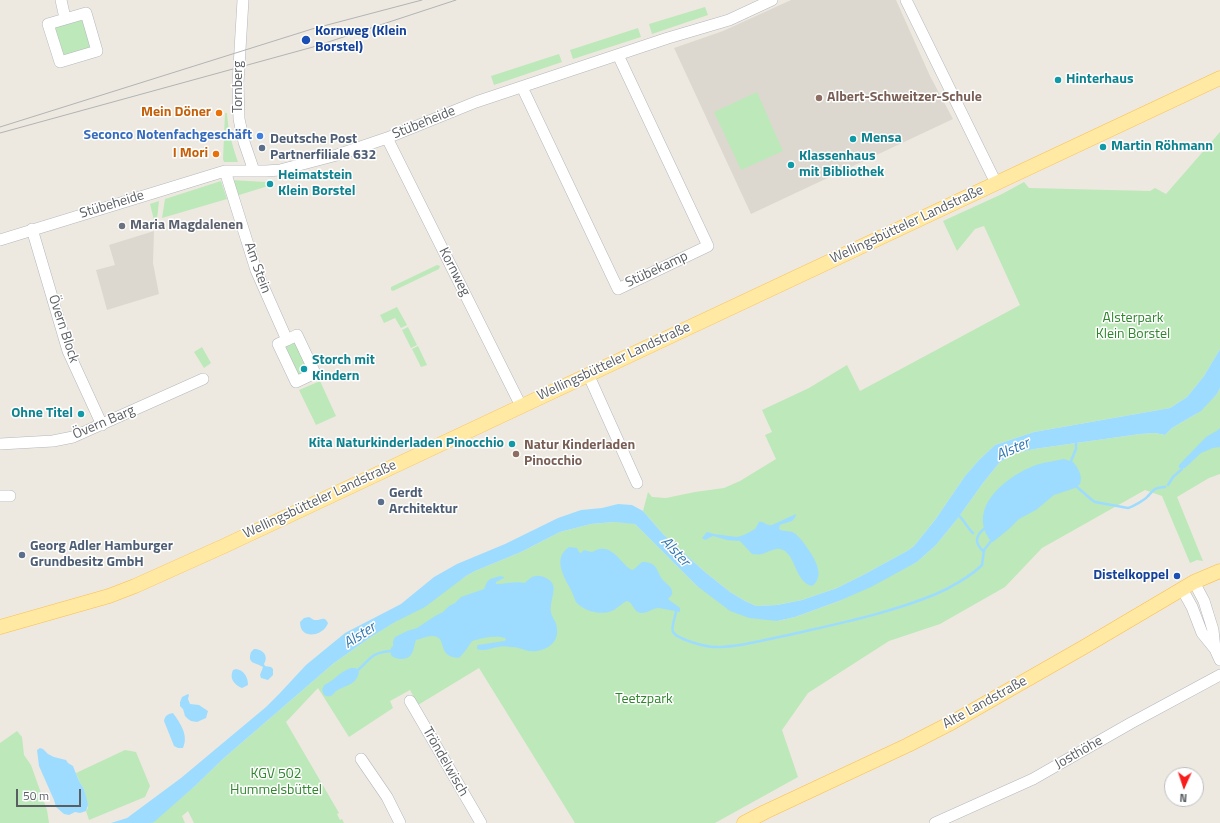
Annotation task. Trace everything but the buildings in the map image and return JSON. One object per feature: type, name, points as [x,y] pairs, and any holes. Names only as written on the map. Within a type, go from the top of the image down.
[{"type":"main road","name":"Wellingsbütteler Landstraße","points":[[0,627],[109,596],[224,546],[1220,78]]},
{"type":"main road","name":"Alte Landstraße","points":[[744,823],[908,745],[1091,643],[1188,586],[1220,571]]},
{"type":"street","points":[[61,0],[65,18]]},
{"type":"street","name":"Tornberg","points":[[243,0],[238,83],[239,120],[244,142],[254,172]]},
{"type":"street","name":"Stübeheide","points":[[0,240],[225,171],[254,172],[280,170],[337,155],[387,138],[473,104],[522,87],[729,20],[772,0]]},
{"type":"street","points":[[906,0],[996,183]]},
{"type":"street","points":[[86,13],[98,50],[97,51],[60,62],[48,24],[65,18],[86,13]]},
{"type":"street","name":"Stübekamp","points":[[522,87],[618,289],[708,246],[618,55]]},
{"type":"street","name":"Kornweg","points":[[387,138],[520,406]]},
{"type":"street","name":"Am Stein","points":[[225,171],[256,270],[287,340]]},
{"type":"street","name":"Övern Block","points":[[32,229],[68,351],[102,425]]},
{"type":"street","points":[[588,374],[638,483]]},
{"type":"street","name":"Övern Barg","points":[[0,444],[53,441],[73,437],[202,379]]},
{"type":"street","points":[[1188,586],[1204,601],[1214,630],[1215,649],[1220,660]]},
{"type":"street","name":"Josthöhe","points":[[934,823],[1033,780],[1118,730],[1220,675]]},
{"type":"street","name":"Tröndelwisch","points":[[410,701],[481,823]]},
{"type":"street","points":[[361,758],[387,797],[400,823]]},
{"type":"shaded area","name":"Albert-Schweitzer-Schule","points":[[791,0],[896,0],[930,76],[953,119],[751,214],[674,48],[723,31]]},
{"type":"shaded area","points":[[154,231],[153,263],[159,294],[107,310],[96,270],[115,265],[109,245]]},
{"type":"green space","points":[[705,7],[708,15],[652,34],[649,24]]},
{"type":"green space","points":[[79,19],[85,23],[91,45],[89,48],[65,55],[55,29],[57,26]]},
{"type":"green space","points":[[638,28],[641,37],[573,59],[570,50]]},
{"type":"green space","points":[[559,54],[562,62],[494,85],[491,76]]},
{"type":"green space","points":[[757,92],[783,151],[741,170],[714,112]]},
{"type":"green space","points":[[225,113],[227,113],[228,125],[238,162],[224,162],[223,159]]},
{"type":"green space","name":"Alsterpark Klein Borstel","points":[[1220,132],[1220,349],[1204,376],[1187,397],[1170,408],[1034,432],[995,445],[965,476],[935,520],[914,546],[837,588],[802,600],[777,605],[756,606],[745,601],[730,592],[705,572],[663,534],[643,511],[648,492],[652,497],[666,498],[724,488],[740,481],[776,459],[765,435],[772,432],[762,410],[809,388],[847,365],[860,391],[1020,305],[984,226],[975,229],[957,251],[943,221],[1002,194],[1024,182],[1029,188],[1150,191],[1155,188],[1166,194]]},
{"type":"green space","points":[[231,180],[266,182],[268,186],[236,196]]},
{"type":"green space","points":[[221,181],[227,199],[162,218],[165,199]]},
{"type":"green space","points":[[159,201],[157,219],[154,220],[150,204]]},
{"type":"green space","points":[[437,265],[440,266],[439,269],[393,291],[391,290],[391,287]]},
{"type":"green space","points":[[397,307],[407,325],[401,328],[395,318],[384,323],[380,315]]},
{"type":"green space","points":[[408,327],[417,345],[411,348],[402,330]]},
{"type":"green space","points":[[295,341],[309,372],[297,377],[284,345]]},
{"type":"green space","points":[[418,346],[427,365],[421,367],[412,349]]},
{"type":"green space","points":[[202,347],[211,363],[204,368],[194,352]]},
{"type":"green space","points":[[320,381],[336,416],[316,425],[299,390]]},
{"type":"green space","name":"Teetzpark","points":[[1220,388],[1220,474],[1209,478],[1177,497],[1203,561],[1197,560],[1190,563],[1162,496],[1145,490],[1042,548],[1005,587],[940,624],[889,641],[808,693],[782,730],[798,777],[715,823],[575,823],[479,668],[418,705],[410,690],[390,701],[393,708],[349,737],[318,688],[286,722],[339,813],[337,814],[340,820],[342,819],[344,823],[194,823],[188,811],[182,816],[185,823],[151,823],[334,663],[371,637],[466,576],[521,552],[560,532],[591,524],[614,522],[633,523],[697,586],[777,621],[795,617],[839,601],[917,562],[936,545],[999,463],[1012,454],[1034,449],[1140,434],[1155,433],[1165,435],[1172,428],[1196,414],[1217,394]]},
{"type":"green space","points":[[17,731],[22,737],[24,755],[31,765],[47,810],[49,823],[0,823],[0,743]]},
{"type":"green space","points":[[125,750],[136,752],[150,786],[145,797],[89,820],[86,811],[88,808],[84,789],[76,773]]},
{"type":"water","name":"Alster","points":[[1220,349],[1220,388],[1217,394],[1201,411],[1172,428],[1165,435],[1155,433],[1140,434],[1034,449],[1012,454],[999,463],[936,545],[917,562],[871,587],[839,601],[795,617],[777,621],[749,618],[730,611],[697,586],[635,524],[614,522],[591,524],[560,532],[521,552],[466,576],[425,607],[395,622],[334,663],[224,758],[154,822],[111,823],[127,818],[181,778],[266,707],[306,665],[345,633],[401,604],[434,577],[457,564],[505,544],[558,518],[581,510],[602,508],[618,504],[632,505],[643,511],[663,534],[705,572],[730,592],[745,601],[756,606],[777,605],[802,600],[837,588],[914,546],[935,520],[965,476],[995,445],[1034,432],[1170,408],[1187,397],[1204,376]]},
{"type":"water","points":[[1220,428],[1220,447],[1201,453],[1185,468],[1179,468],[1179,465],[1206,437]]},
{"type":"water","points":[[1064,459],[1073,462],[1077,467],[1080,472],[1080,484],[1075,488],[1054,495],[1036,510],[1019,519],[993,542],[991,541],[984,529],[983,517],[986,505],[993,494],[1014,476],[1025,470],[1039,464]]},
{"type":"water","points":[[796,514],[794,519],[780,525],[779,529],[792,532],[797,535],[812,555],[817,565],[819,574],[817,581],[812,586],[802,579],[789,555],[785,551],[775,549],[761,554],[752,554],[740,541],[727,540],[713,536],[705,540],[702,538],[707,532],[737,537],[755,529],[759,522],[772,525]]},
{"type":"water","points":[[569,547],[577,548],[581,553],[584,550],[592,552],[599,549],[606,549],[611,551],[626,566],[633,570],[642,562],[651,563],[671,589],[672,595],[668,599],[680,608],[680,612],[659,608],[644,613],[639,613],[627,601],[609,612],[599,613],[589,611],[576,602],[561,568],[561,557],[564,551]]},
{"type":"water","points":[[500,576],[504,578],[496,582],[496,584],[518,582],[525,583],[536,576],[544,577],[552,583],[554,592],[551,612],[556,624],[557,635],[552,644],[548,647],[539,651],[528,651],[506,646],[485,650],[477,649],[478,645],[506,640],[505,638],[501,637],[488,637],[472,641],[459,658],[452,657],[444,651],[440,639],[437,637],[428,636],[416,640],[410,656],[403,659],[398,659],[391,655],[391,648],[395,637],[417,628],[443,612],[461,597],[484,589],[490,579]]},
{"type":"water","points":[[309,617],[314,620],[325,619],[328,623],[322,631],[308,634],[301,628],[300,622],[304,618]]},
{"type":"water","points":[[254,649],[260,650],[264,654],[266,658],[264,664],[265,666],[273,669],[273,675],[268,680],[261,678],[260,675],[263,667],[252,662],[250,659],[251,652]]},
{"type":"water","points":[[351,668],[356,668],[359,672],[354,682],[331,696],[324,695],[322,690],[324,685]]},
{"type":"water","points":[[236,669],[245,674],[248,685],[242,688],[233,681],[232,673],[233,670]]},
{"type":"water","points":[[188,694],[190,704],[199,705],[208,711],[206,718],[197,722],[191,721],[185,716],[183,709],[180,706],[180,702],[182,697]]},
{"type":"water","points":[[173,713],[183,729],[185,743],[183,748],[174,746],[164,721],[169,714]]},
{"type":"water","points":[[40,748],[54,757],[66,760],[73,766],[84,789],[88,805],[86,811],[80,813],[75,812],[69,815],[64,814],[56,807],[39,766],[37,750]]},
{"type":"waterway","points":[[1071,461],[1076,449],[1076,440]]},
{"type":"waterway","points":[[1168,485],[1173,477],[1182,469]]},
{"type":"waterway","points":[[1077,487],[1095,502],[1128,508],[1144,499],[1155,489],[1165,487]]},
{"type":"waterway","points":[[957,514],[962,518],[973,533]]},
{"type":"waterway","points":[[984,552],[977,543],[977,540],[979,534],[985,528]]},
{"type":"waterway","points":[[676,612],[673,625],[673,632],[676,635],[686,640],[715,647],[735,646],[847,622],[919,601],[954,585],[982,565],[984,550],[991,541]]},
{"type":"waterway","points":[[358,670],[375,655],[391,651]]},
{"type":"tram line","points":[[0,127],[312,29],[422,0]]},
{"type":"tram line","points":[[0,133],[313,47],[456,0]]},
{"type":"place","name":"Kornweg (Klein Borstel)","points":[[306,40]]},
{"type":"place","name":"Hinterhaus","points":[[1058,80]]},
{"type":"place","name":"Albert-Schweitzer-Schule","points":[[819,98]]},
{"type":"place","name":"Mein Döner","points":[[219,113]]},
{"type":"place","name":"Seconco Notenfachgeschäft","points":[[260,136]]},
{"type":"place","name":"Mensa","points":[[853,139]]},
{"type":"place","name":"Martin Röhmann","points":[[1103,147]]},
{"type":"place","name":"Deutsche Post Partnerfiliale 632","points":[[262,148]]},
{"type":"place","name":"I Mori","points":[[216,154]]},
{"type":"place","name":"Klassenhaus mit Bibliothek","points":[[791,165]]},
{"type":"place","name":"Heimatstein Klein Borstel","points":[[270,184]]},
{"type":"place","name":"Maria Magdalenen","points":[[122,226]]},
{"type":"place","name":"Storch mit Kindern","points":[[304,369]]},
{"type":"place","name":"Ohne Titel","points":[[81,414]]},
{"type":"place","name":"Kita Naturkinderladen Pinocchio","points":[[512,444]]},
{"type":"place","name":"Natur Kinderladen Pinocchio","points":[[516,454]]},
{"type":"place","name":"Gerdt Architektur","points":[[381,502]]},
{"type":"place","name":"Georg Adler Hamburger Grundbesitz GmbH","points":[[22,555]]},
{"type":"place","name":"Distelkoppel","points":[[1177,576]]},
{"type":"park label","name":"KGV 502 Hummelsbüttel","points":[[276,784]]}]
